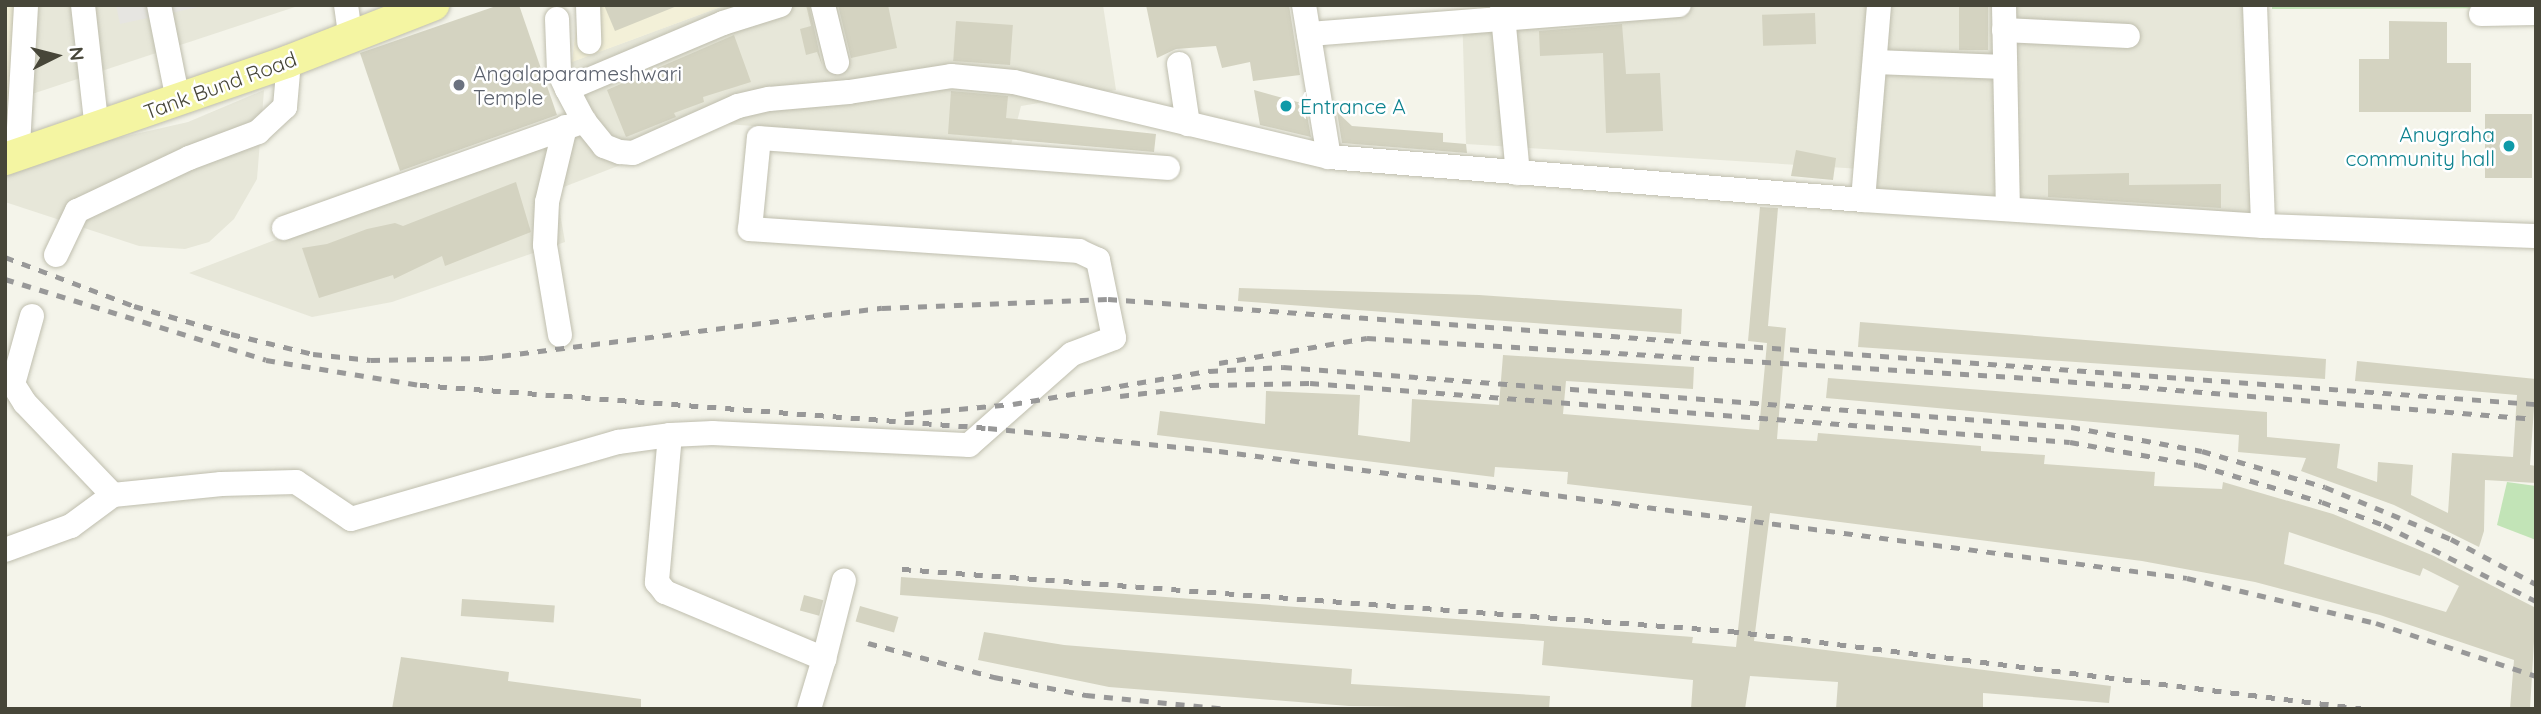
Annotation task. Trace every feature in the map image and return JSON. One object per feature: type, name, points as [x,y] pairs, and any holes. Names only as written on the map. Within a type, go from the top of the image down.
[{"type":"main road","name":"Tank Bund Road","points":[[10,151],[176,90],[348,16],[405,5]]},
{"type":"main road","name":"Tank Bund Road","points":[[10,151],[289,61],[433,5]]},
{"type":"street","points":[[10,151],[26,5]]},
{"type":"street","points":[[83,5],[96,120]]},
{"type":"street","points":[[159,5],[176,90]]},
{"type":"street","points":[[589,5],[589,42]]},
{"type":"street","points":[[567,89],[723,23],[780,5]]},
{"type":"street","points":[[823,5],[837,62]]},
{"type":"street","points":[[1304,5],[1329,157]]},
{"type":"street","points":[[1309,34],[1503,12],[1679,5]]},
{"type":"street","points":[[1863,200],[1879,5]]},
{"type":"street","points":[[2004,5],[2008,208]]},
{"type":"street","points":[[2255,5],[2263,226]]},
{"type":"street","points":[[1503,12],[1518,173]]},
{"type":"street","points":[[2482,14],[2536,13]]},
{"type":"street","points":[[557,19],[559,72],[567,89],[574,124],[547,202],[545,245],[560,334]]},
{"type":"street","points":[[2004,30],[2128,36]]},
{"type":"street","points":[[56,254],[77,211],[189,158],[258,132],[285,107],[289,61]]},
{"type":"street","points":[[1875,62],[2005,67]]},
{"type":"street","points":[[1179,64],[1188,124]]},
{"type":"street","points":[[574,124],[604,146],[633,153],[759,101],[951,76],[1014,82],[1329,157],[1863,200],[2263,226],[2536,236]]},
{"type":"street","points":[[284,228],[574,124]]},
{"type":"street","points":[[5,550],[71,526],[113,495],[221,484],[296,482],[345,516],[358,518],[592,449],[670,435],[713,433],[961,447],[975,442],[1072,354],[1114,338],[1102,269],[1098,260],[1084,252],[750,229],[759,138],[1168,168]]},
{"type":"street","points":[[32,316],[13,384],[24,402],[113,495]]},
{"type":"street","points":[[670,435],[655,569],[660,588],[824,659]]},
{"type":"street","points":[[809,709],[844,580]]},
{"type":"shaded area","points":[[5,5],[39,5],[26,96],[5,102]]},
{"type":"shaded area","points":[[39,5],[301,5],[26,96]]},
{"type":"shaded area","points":[[116,5],[208,5],[120,24]]},
{"type":"shaded area","points":[[579,5],[726,5],[572,62]]},
{"type":"shaded area","points":[[726,5],[1103,5],[1116,90],[1021,106],[1011,145],[726,124],[556,190],[565,242],[392,302],[312,317],[189,273],[592,118],[571,62]]},
{"type":"shaded area","points":[[1521,5],[2262,5],[2272,222],[1874,193],[1877,170],[1466,144],[1462,11]]},
{"type":"shaded area","points":[[264,90],[257,179],[234,219],[209,242],[185,249],[139,246],[5,202],[5,174],[105,141],[188,122]]},
{"type":"green space","points":[[2272,5],[2536,5],[2536,8],[2272,9]]},
{"type":"green space","points":[[2507,482],[2536,486],[2536,540],[2497,525]]},
{"type":"building","name":"Angalaparameshwari Temple","points":[[499,5],[519,5],[557,115],[400,171],[360,53]]},
{"type":"building","points":[[604,5],[677,5],[677,6],[615,31]]},
{"type":"building","points":[[806,5],[809,5],[822,65],[817,52],[806,55],[800,29],[811,26]]},
{"type":"building","points":[[838,5],[888,5],[897,48],[851,58]]},
{"type":"building","points":[[1146,5],[1289,5],[1300,75],[1253,81],[1250,62],[1222,68],[1216,46],[1176,49],[1157,58]]},
{"type":"building","points":[[1959,5],[1988,5],[1988,50],[1959,50]]},
{"type":"building","points":[[1815,13],[1816,44],[1763,46],[1762,15]]},
{"type":"building","points":[[956,21],[1013,25],[1010,65],[953,61]]},
{"type":"building","points":[[2389,21],[2447,22],[2447,63],[2471,63],[2471,112],[2359,112],[2359,59],[2389,59]]},
{"type":"building","points":[[1622,24],[1626,74],[1660,73],[1663,131],[1606,133],[1603,53],[1540,56],[1539,31]]},
{"type":"building","points":[[734,35],[751,82],[703,97],[704,102],[674,113],[676,117],[626,137],[607,90]]},
{"type":"building","points":[[1254,90],[1305,104],[1311,137],[1260,125]]},
{"type":"building","points":[[951,91],[1008,96],[1006,118],[1156,134],[1154,152],[948,134]]},
{"type":"building","points":[[1337,112],[1352,126],[1443,133],[1443,142],[1466,144],[1467,153],[1342,143]]},
{"type":"building","name":"Anugraha community hall","points":[[2485,114],[2532,114],[2532,178],[2485,178]]},
{"type":"building","points":[[1796,150],[1836,158],[1833,180],[1791,176]]},
{"type":"building","points":[[2129,173],[2129,185],[2221,184],[2221,208],[2048,197],[2048,175]]},
{"type":"building","points":[[516,182],[531,232],[445,266],[442,256],[394,279],[393,275],[319,298],[302,248],[327,244],[367,229],[395,223],[403,226]]},
{"type":"building","points":[[1760,207],[1778,208],[1768,326],[1786,328],[1777,439],[1817,441],[1818,433],[1981,446],[1981,451],[2045,455],[2044,464],[2155,472],[2154,486],[2222,489],[2223,482],[2333,514],[2434,556],[2536,608],[2530,709],[2510,709],[2514,660],[2380,615],[2255,582],[2142,561],[1770,513],[1754,641],[2111,686],[2109,703],[1983,693],[1983,709],[1836,709],[1838,682],[1750,676],[1745,709],[1691,709],[1693,680],[1542,665],[1544,641],[900,595],[901,577],[1693,637],[1692,643],[1736,647],[1752,506],[1567,484],[1568,472],[1495,467],[1494,477],[1157,435],[1160,411],[1265,424],[1266,391],[1360,395],[1358,435],[1410,442],[1412,399],[1499,405],[1503,355],[1694,367],[1693,389],[1566,381],[1563,414],[1759,430],[1767,343],[1748,341]],"holes":[[[2289,532],[2420,576],[2423,568],[2459,586],[2446,612],[2284,564]]]},
{"type":"building","points":[[1239,288],[1479,295],[1682,309],[1681,334],[1238,301]]},
{"type":"building","points":[[1860,322],[2326,359],[2325,379],[1858,347]]},
{"type":"building","points":[[2357,361],[2536,379],[2530,465],[2536,466],[2536,483],[2485,480],[2484,531],[2479,547],[2394,505],[2301,471],[2306,458],[2238,452],[2239,435],[1826,398],[1828,378],[2267,412],[2267,437],[2340,444],[2337,468],[2377,482],[2378,462],[2413,465],[2411,495],[2448,513],[2452,453],[2513,457],[2517,395],[2355,381]]},
{"type":"building","points":[[804,595],[823,600],[819,616],[800,610]]},
{"type":"building","points":[[462,599],[555,605],[554,622],[461,616]]},
{"type":"building","points":[[860,606],[898,617],[894,632],[856,621]]},
{"type":"building","points":[[984,632],[1064,645],[1352,669],[1351,684],[1550,696],[1549,709],[1349,706],[1109,687],[978,660]]},
{"type":"building","points":[[401,657],[509,672],[508,681],[641,699],[641,709],[392,709]]},
{"type":"railway","points":[[5,257],[134,306],[231,334],[313,354],[371,360],[484,358],[882,308],[1108,299],[2536,404]]},
{"type":"railway","points":[[5,279],[266,360],[420,385],[988,428],[1219,451],[2187,578],[2376,623],[2536,676]]},
{"type":"railway","points":[[1219,363],[1367,338],[2014,377],[2536,419]]},
{"type":"railway","points":[[905,414],[1013,404],[1209,371],[1283,367],[2071,427],[2202,451],[2325,487],[2451,539],[2536,584]]},
{"type":"railway","points":[[1120,396],[1210,385],[1310,383],[2070,442],[2198,465],[2322,502],[2384,525],[2536,601]]},
{"type":"railway","points":[[902,569],[1730,631],[2365,709]]},
{"type":"railway","points":[[868,643],[994,677],[1086,695],[1230,709]]},
{"type":"place","name":"Angalaparameshwari Temple","points":[[459,85]]},
{"type":"place","name":"Entrance A","points":[[1286,106]]},
{"type":"place","name":"Anugraha community hall","points":[[2509,146]]}]
